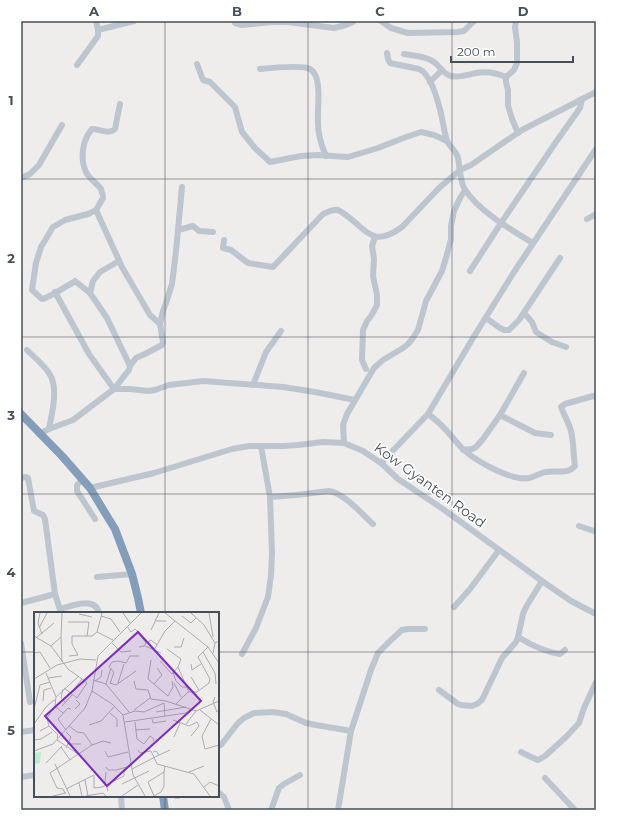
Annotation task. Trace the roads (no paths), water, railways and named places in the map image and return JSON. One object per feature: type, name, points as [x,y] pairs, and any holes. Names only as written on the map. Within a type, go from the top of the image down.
[{"type":"highway","points":[[21,414],[62,456],[90,488],[115,530],[132,574],[141,612]]},
{"type":"highway","points":[[163,797],[165,810]]},
{"type":"street","points":[[77,65],[97,39],[98,30],[96,21]]},
{"type":"street","points":[[98,30],[134,21]]},
{"type":"street","points":[[235,23],[242,25],[288,22],[334,28],[346,25],[353,21]]},
{"type":"street","points":[[381,21],[391,28],[408,33],[464,31],[474,21]]},
{"type":"street","points":[[506,77],[514,70],[517,64],[518,42],[515,27],[516,21]]},
{"type":"street","points":[[387,53],[390,63],[422,70],[430,82],[438,102],[447,141],[458,156],[463,186],[466,190],[476,203],[501,223],[533,243]]},
{"type":"street","points":[[404,54],[425,58],[435,62],[446,74],[452,76],[490,73],[500,74],[506,77]]},
{"type":"street","points":[[197,64],[203,80],[210,82],[235,107],[242,132],[255,148],[270,162],[300,156],[318,155],[348,157],[378,148],[406,136],[421,132],[434,135],[447,141]]},
{"type":"street","points":[[260,69],[283,67],[309,69],[316,75],[318,86],[318,124],[322,147],[326,156]]},
{"type":"street","points":[[430,82],[442,70]]},
{"type":"street","points":[[506,77],[508,104],[518,133]]},
{"type":"street","points":[[224,240],[223,248],[231,250],[248,263],[273,267],[323,214],[331,210],[338,210],[369,235],[384,237],[402,227],[439,188],[460,170],[471,165],[518,133],[542,119],[596,92]]},
{"type":"street","points":[[470,271],[580,108],[582,100]]},
{"type":"street","points":[[120,104],[115,130],[113,132],[109,132],[92,129],[89,132],[83,147],[83,159],[86,173],[101,190],[103,198],[96,210],[88,214],[65,220],[53,227],[41,247],[36,262],[32,290],[44,299],[75,282],[90,293],[107,318],[130,366]]},
{"type":"street","points":[[21,178],[30,174],[39,165],[62,125]]},
{"type":"street","points":[[381,463],[428,414],[514,272],[596,149]]},
{"type":"street","points":[[40,434],[48,429],[73,420],[114,389],[129,370],[136,358],[162,345],[163,342],[160,324],[172,284],[182,187]]},
{"type":"street","points":[[344,443],[344,425],[347,414],[374,368],[383,360],[404,348],[418,330],[426,300],[442,272],[451,239],[451,226],[454,211],[460,198],[466,190]]},
{"type":"street","points":[[96,210],[122,267],[150,315],[160,324]]},
{"type":"street","points":[[587,219],[596,214]]},
{"type":"street","points":[[178,230],[193,226],[199,231],[213,232]]},
{"type":"street","points":[[366,369],[362,360],[363,330],[377,305],[377,295],[373,276],[374,259],[372,246],[375,237]]},
{"type":"street","points":[[486,318],[500,328],[509,330],[524,313],[560,258]]},
{"type":"street","points":[[90,293],[92,282],[100,272],[119,261]]},
{"type":"street","points":[[55,292],[89,354],[114,389]]},
{"type":"street","points":[[524,313],[532,322],[536,332],[552,342],[566,347]]},
{"type":"street","points":[[253,385],[266,352],[281,331]]},
{"type":"street","points":[[28,350],[45,367],[51,375],[54,384],[53,405],[48,429]]},
{"type":"street","points":[[464,450],[476,447],[483,439],[500,415],[524,373]]},
{"type":"street","points":[[114,389],[148,391],[169,385],[203,381],[283,387],[355,400]]},
{"type":"street","points":[[428,414],[439,423],[464,450],[476,459],[498,471],[521,479],[530,478],[547,472],[568,471],[575,466],[571,429],[562,408],[565,404],[593,396],[596,397]]},
{"type":"street","points":[[500,415],[535,432],[551,435]]},
{"type":"street","name":"Kow Gyanten Road","points":[[90,488],[154,473],[232,449],[249,446],[284,446],[323,442],[344,443],[363,451],[381,463],[404,483],[443,509],[542,581],[571,601],[596,614]]},
{"type":"street","points":[[242,654],[256,628],[268,597],[271,575],[272,554],[270,497],[261,446]]},
{"type":"street","points":[[21,478],[28,478],[34,511],[43,515],[45,520],[54,594],[61,611],[86,603],[91,603],[97,607],[99,612]]},
{"type":"street","points":[[82,480],[77,486],[77,491],[95,519]]},
{"type":"street","points":[[270,497],[333,492],[350,503],[373,524]]},
{"type":"street","points":[[579,526],[594,531],[596,530]]},
{"type":"street","points":[[454,607],[470,589],[499,550]]},
{"type":"street","points":[[97,576],[132,574]]},
{"type":"street","points":[[439,690],[461,705],[472,706],[480,703],[502,658],[514,645],[518,637],[526,607],[542,581]]},
{"type":"street","points":[[21,603],[54,594]]},
{"type":"street","points":[[338,810],[351,731],[378,653],[402,630],[425,629]]},
{"type":"street","points":[[518,637],[546,651],[560,654],[565,650]]},
{"type":"street","points":[[21,643],[23,669],[30,702]]},
{"type":"street","points":[[521,752],[538,760],[545,756],[566,737],[579,723],[596,682]]},
{"type":"street","points":[[219,746],[238,723],[254,713],[273,712],[286,714],[306,723],[351,731]]},
{"type":"street","points":[[21,732],[34,730]]},
{"type":"street","points":[[21,777],[34,775]]},
{"type":"street","points":[[271,810],[281,785],[300,775]]},
{"type":"street","points":[[544,778],[576,810]]},
{"type":"street","points":[[219,793],[224,797],[229,810]]},
{"type":"street","points":[[120,797],[122,810]]}]
